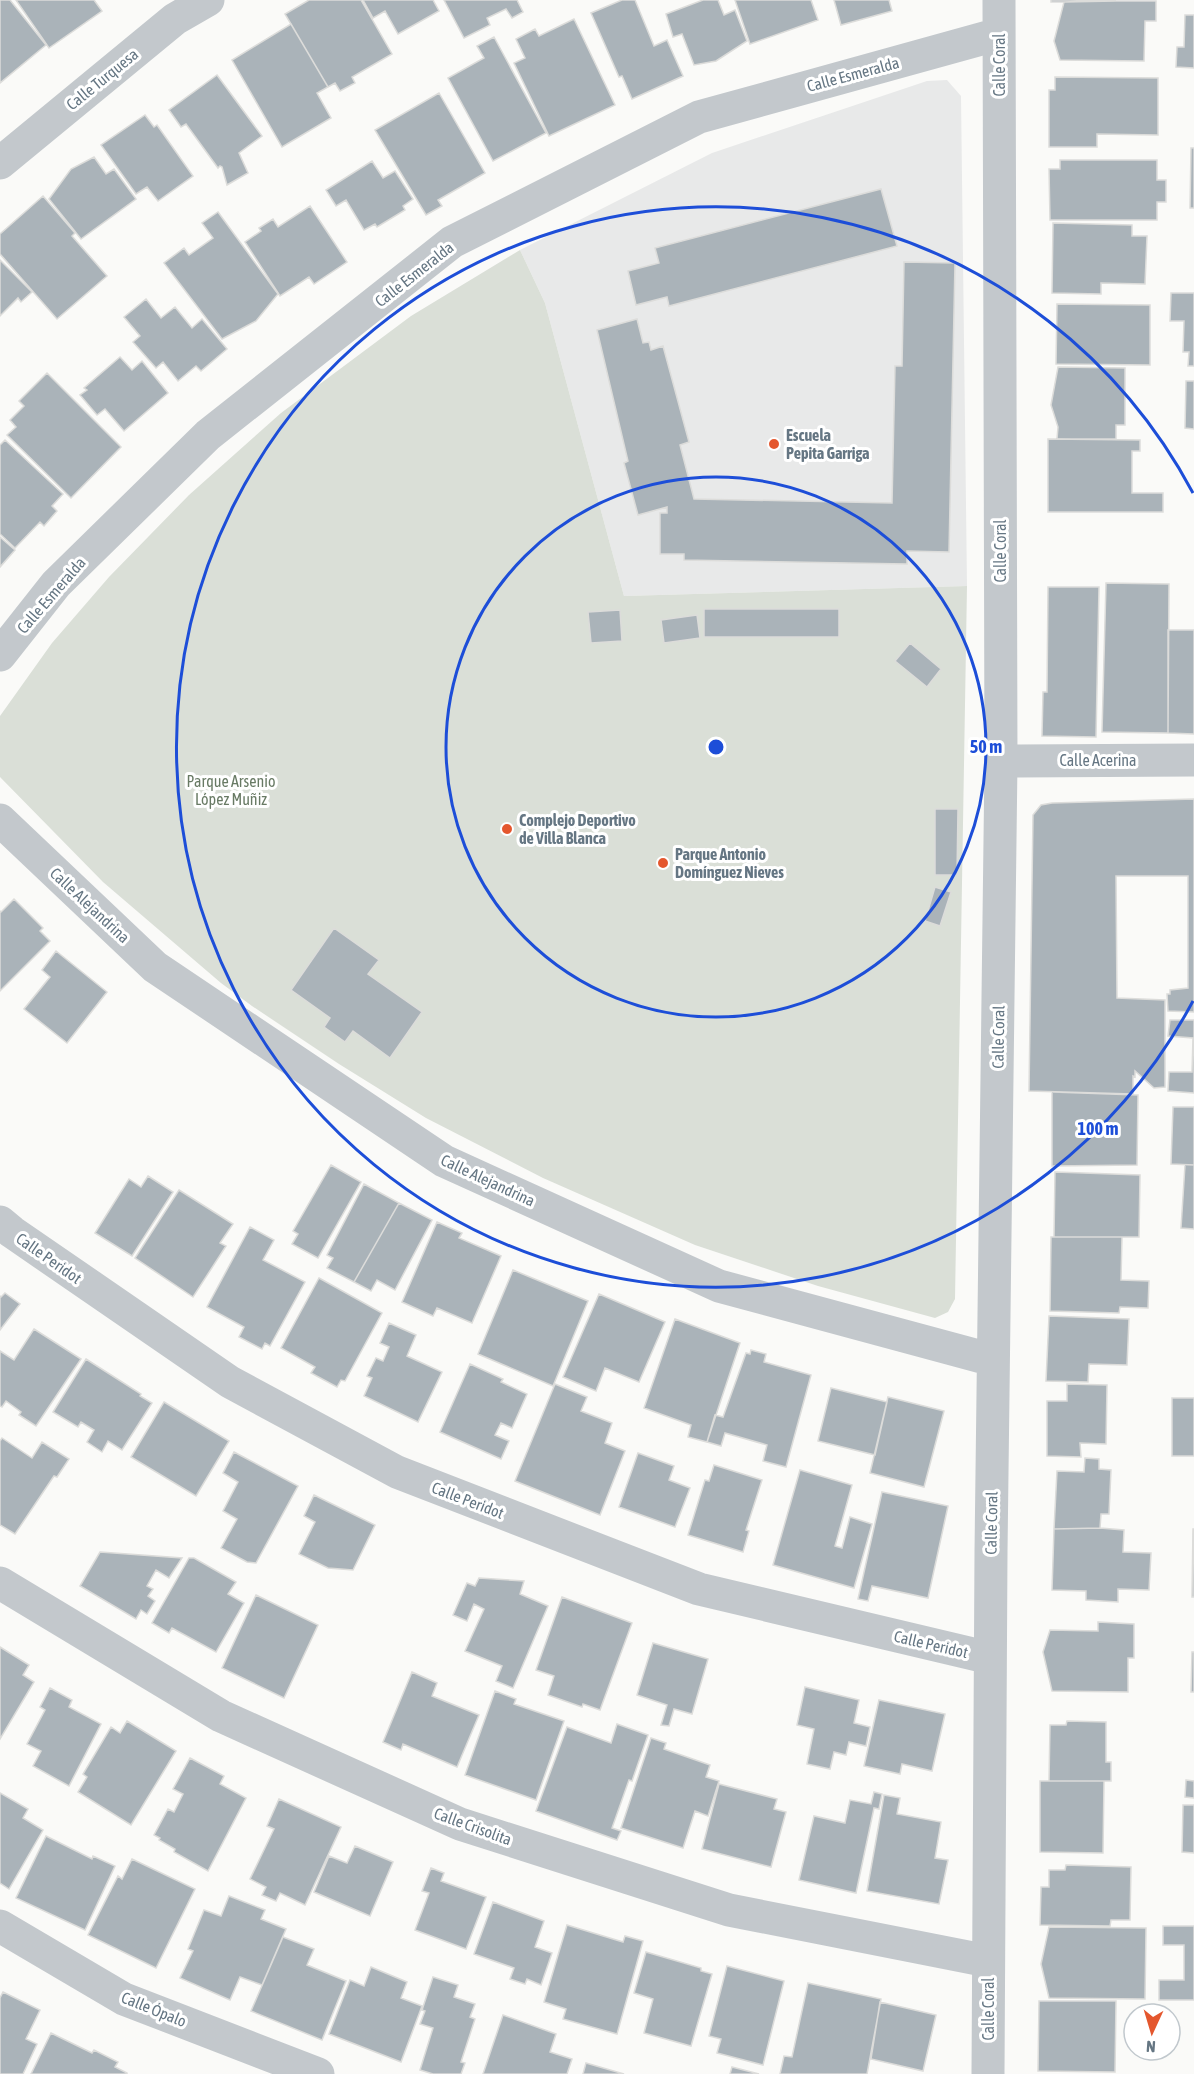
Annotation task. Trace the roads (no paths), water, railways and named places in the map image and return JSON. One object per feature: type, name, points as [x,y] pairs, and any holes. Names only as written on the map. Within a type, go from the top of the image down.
[{"type":"street","name":"Calle Turquesa","points":[[0,163],[169,9],[208,0]]},
{"type":"street","name":"Calle Coral","points":[[988,2074],[990,1658],[1001,761],[999,0]]},
{"type":"street","name":"Calle Esmeralda","points":[[0,655],[56,584],[208,435],[452,242],[699,117],[999,34]]},
{"type":"street","name":"Calle Acerina","points":[[1001,761],[1194,760]]},
{"type":"street","name":"Calle Alejandrina","points":[[0,820],[155,967],[444,1161],[719,1286],[993,1360]]},
{"type":"street","name":"Calle Peridot","points":[[0,1222],[21,1239],[230,1382],[397,1473],[699,1589],[990,1658]]},
{"type":"street","name":"Calle Crisolita","points":[[0,1583],[221,1716],[460,1824],[729,1910],[988,1961]]},
{"type":"street","name":"Calle Ópalo","points":[[0,1926],[124,1999],[318,2074]]},
{"type":"place","name":"Escuela Pepita Garriga","points":[[774,444]]},
{"type":"place","name":"Complejo Deportivo de Villa Blanca","points":[[507,829]]},
{"type":"place","name":"Parque Antonio Domínguez Nieves","points":[[663,863]]},
{"type":"park label","name":"Parque Arsenio López Muñiz","points":[[231,790]]}]
